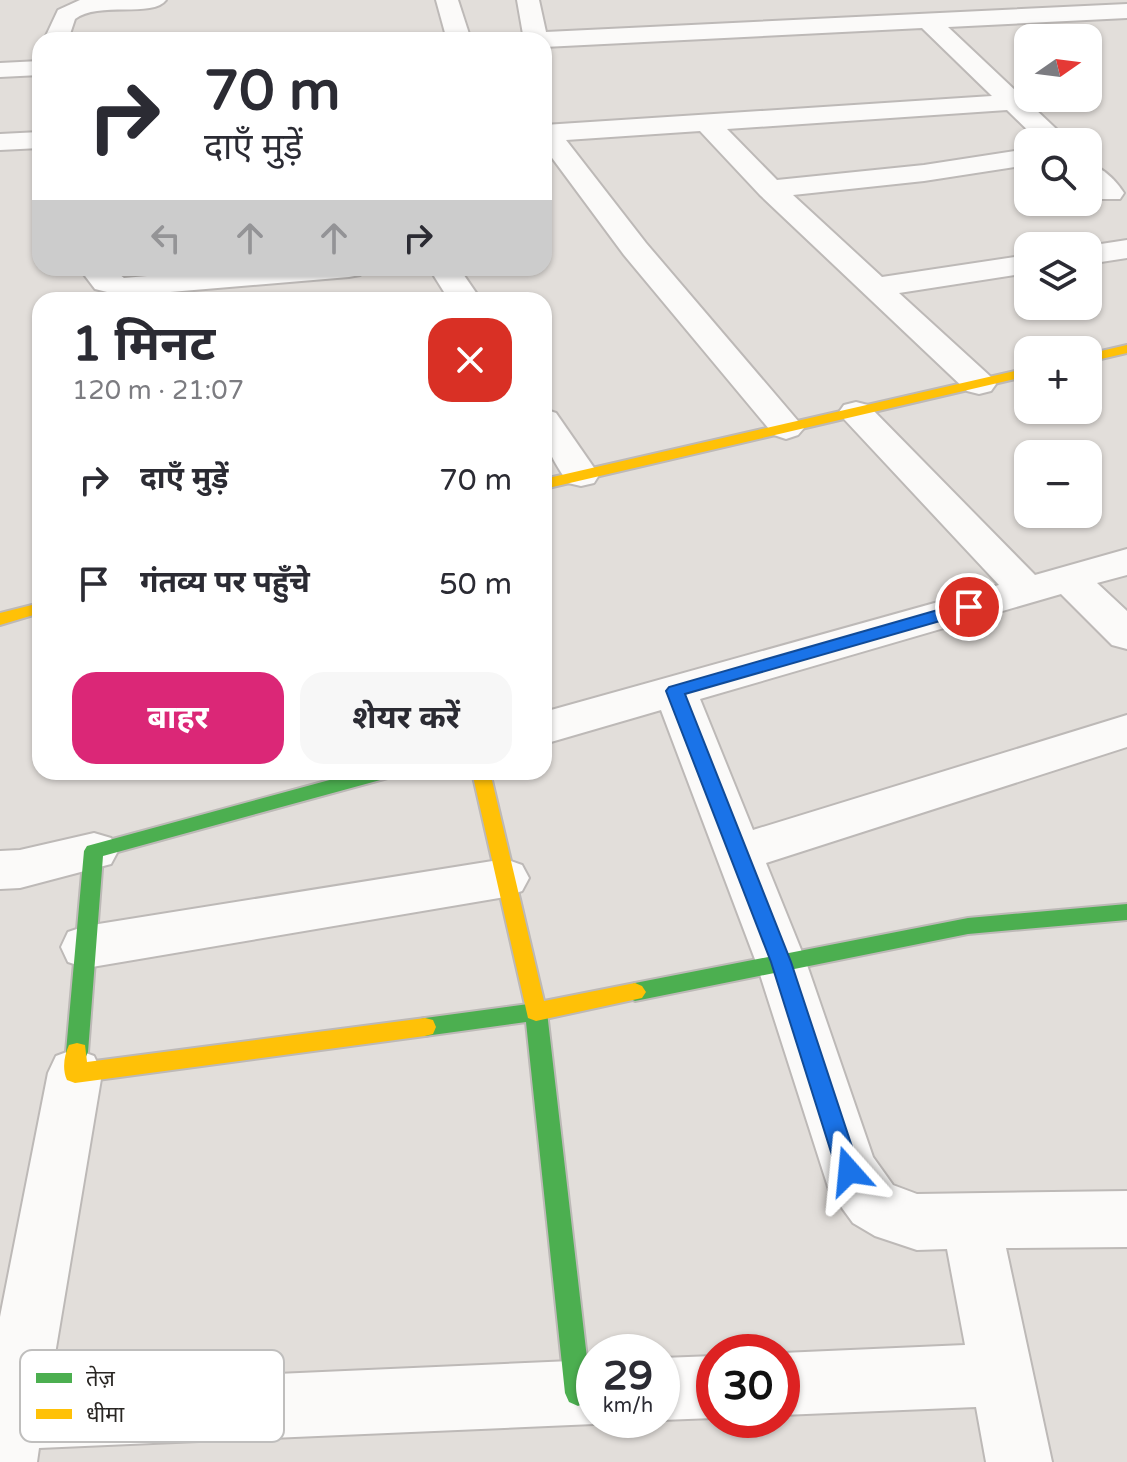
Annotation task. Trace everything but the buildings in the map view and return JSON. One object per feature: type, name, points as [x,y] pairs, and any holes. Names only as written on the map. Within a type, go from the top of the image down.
[{"type":"street","points":[[59,32],[66,14],[74,8],[155,0]]},
{"type":"street","points":[[447,0],[457,32]]},
{"type":"street","points":[[528,0],[534,32]]},
{"type":"street","points":[[838,0],[852,24]]},
{"type":"street","points":[[552,39],[1127,11],[1121,0]]},
{"type":"street","points":[[1095,13],[1127,36]]},
{"type":"street","points":[[927,20],[1041,128]]},
{"type":"street","points":[[0,70],[32,68]]},
{"type":"street","points":[[552,133],[1013,102]]},
{"type":"street","points":[[707,123],[770,189],[979,384]]},
{"type":"street","points":[[0,142],[32,140]]},
{"type":"street","points":[[552,142],[635,249],[786,428]]},
{"type":"street","points":[[770,189],[924,173],[1014,159]]},
{"type":"street","points":[[1102,185],[1110,193]]},
{"type":"street","points":[[1102,253],[1127,249]]},
{"type":"street","points":[[875,287],[1014,266]]},
{"type":"street","points":[[101,276],[106,282],[123,287],[232,276]]},
{"type":"street","points":[[1102,355],[1127,349]]},
{"type":"street","points":[[552,482],[1014,375]]},
{"type":"street","points":[[856,412],[1027,590]]},
{"type":"street","points":[[552,432],[581,475]]},
{"type":"street","points":[[552,726],[1127,562]]},
{"type":"street","points":[[1068,578],[1127,635]]},
{"type":"street","points":[[0,619],[32,610]]},
{"type":"street","points":[[675,691],[781,962],[849,1171],[873,1204],[896,1217],[917,1222],[1127,1219]]},
{"type":"street","points":[[739,853],[1127,731]]},
{"type":"street","points":[[0,870],[20,869],[94,851],[355,780]]},
{"type":"street","points":[[483,780],[536,1012],[578,1334]]},
{"type":"street","points":[[21,1350],[75,1073],[94,851]]},
{"type":"street","points":[[86,947],[505,878]]},
{"type":"street","points":[[75,1073],[536,1012],[968,926],[1127,912]]},
{"type":"street","points":[[971,1222],[1019,1462]]},
{"type":"street","points":[[5,1432],[20,1355]]},
{"type":"street","points":[[800,1383],[1002,1375]]},
{"type":"street","points":[[284,1413],[576,1393]]},
{"type":"traffic: fast","points":[[77,1052],[94,851],[355,780]]},
{"type":"traffic: fast","points":[[635,992],[968,926],[1127,912]]},
{"type":"traffic: fast","points":[[425,1027],[536,1012],[576,1375]]},
{"type":"traffic: slow","points":[[1102,355],[1127,349]]},
{"type":"traffic: slow","points":[[552,482],[1014,375]]},
{"type":"traffic: slow","points":[[0,619],[32,610]]},
{"type":"traffic: slow","points":[[483,780],[536,1012],[635,992]]},
{"type":"traffic: slow","points":[[77,1052],[75,1073],[425,1027]]},
{"type":"route","points":[[849,1171],[781,962],[675,691],[969,607]]}]
